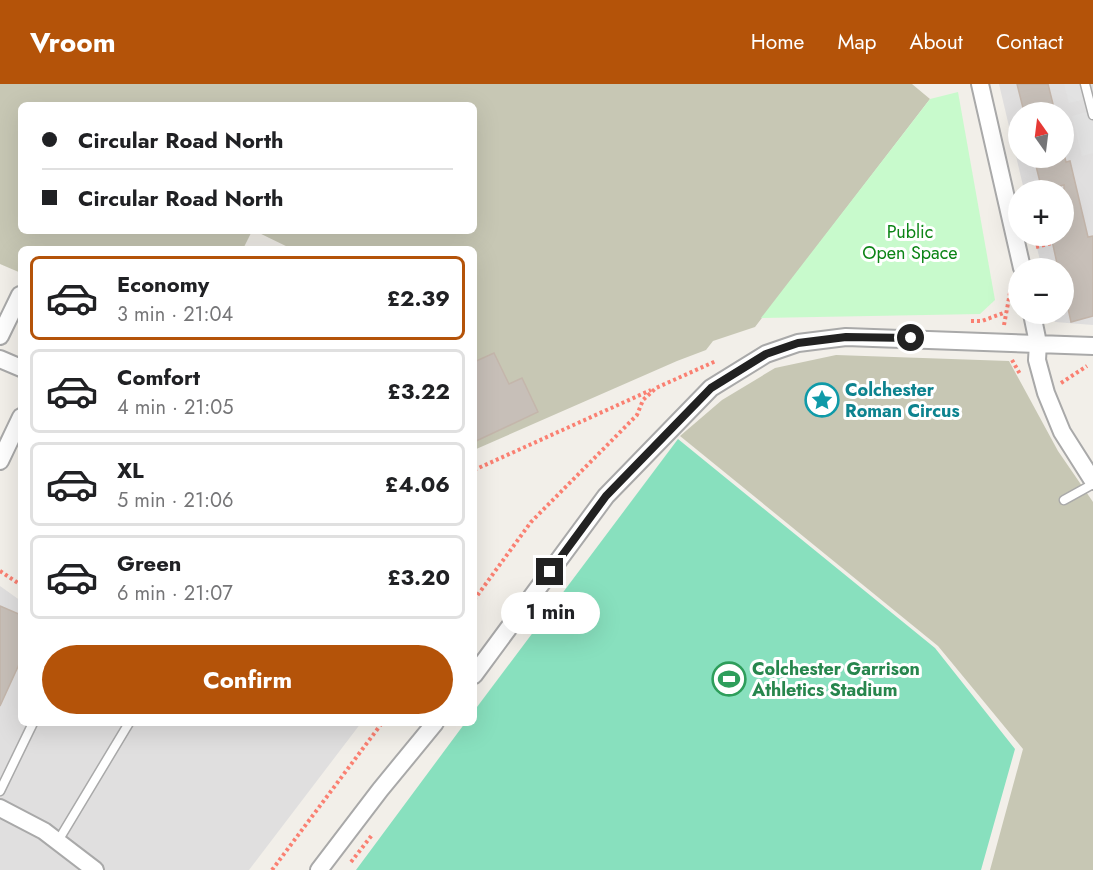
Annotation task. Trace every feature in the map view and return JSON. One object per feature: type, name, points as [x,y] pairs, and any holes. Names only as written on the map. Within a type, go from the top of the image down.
[{"type":"street","points":[[979,86],[1020,258]]},
{"type":"street","points":[[0,336],[18,299]]},
{"type":"street","points":[[1034,324],[1038,343],[1037,360],[1046,393],[1062,432],[1093,483]]},
{"type":"street","points":[[477,671],[606,496],[711,388],[766,354],[798,343],[846,337],[1093,346]]},
{"type":"street","points":[[0,359],[18,367]]},
{"type":"street","points":[[0,461],[18,423]]},
{"type":"street","points":[[319,870],[433,726]]},
{"type":"street","points":[[0,808],[44,831],[95,870]]},
{"type":"lane","points":[[1086,84],[1092,108]]},
{"type":"lane","points":[[1064,500],[1093,483]]},
{"type":"lane","points":[[0,791],[32,726]]},
{"type":"lane","points":[[58,841],[127,726]]},
{"type":"path","points":[[961,321],[982,321],[1006,312]]},
{"type":"path","points":[[1010,358],[1037,360]]},
{"type":"path","points":[[477,469],[719,360]]},
{"type":"path","points":[[477,596],[531,522],[638,415],[643,400],[656,388]]},
{"type":"path","points":[[0,571],[18,583]]},
{"type":"path","points":[[272,870],[380,726]]},
{"type":"shaded area","points":[[0,84],[912,84],[930,99],[755,327],[713,341],[706,350],[477,449],[477,246],[286,246],[261,234],[477,234],[477,102],[18,102],[18,234],[250,234],[244,246],[18,246],[18,272],[0,264]]},
{"type":"shaded area","points":[[999,84],[1093,84],[1093,325],[1074,324],[1074,258],[1040,258],[1036,246],[1074,246],[1074,180],[1022,180],[1019,168],[1074,168],[1074,102],[1008,102],[1008,122]]},
{"type":"shaded area","points":[[1064,84],[1083,84],[1087,99],[1069,102]]},
{"type":"shaded area","points":[[1090,111],[1093,124],[1093,153],[1082,156],[1074,115]]},
{"type":"shaded area","points":[[836,355],[1009,361],[1058,451],[1093,502],[1093,870],[990,870],[1023,749],[938,646],[680,436],[722,400],[775,368]]},
{"type":"shaded area","points":[[0,586],[18,599],[18,726],[359,726],[249,870],[0,870]]},
{"type":"green space","name":"Public Open Space","points":[[958,92],[995,300],[980,314],[761,318],[930,99]]},
{"type":"green space","name":"Colchester Garrison Athletics Stadium","points":[[678,439],[935,648],[1015,749],[981,870],[356,870],[463,726],[477,726],[477,707]]},
{"type":"building","points":[[1017,84],[1048,84],[1052,102],[1022,102]]},
{"type":"building","points":[[1036,168],[1072,168],[1088,237],[1093,236],[1093,316],[1074,321],[1074,258],[1056,258],[1053,246],[1074,246],[1074,180],[1040,180]]},
{"type":"building","points":[[494,353],[509,384],[522,378],[538,412],[477,441],[477,361]]},
{"type":"building","points":[[0,606],[18,614],[18,667],[0,706]]},
{"type":"place","name":"Colchester Roman Circus","points":[[822,400]]},
{"type":"place","name":"Colchester Garrison Athletics Stadium","points":[[729,679]]},
{"type":"route","points":[[550,572],[606,496],[711,388],[766,354],[798,343],[846,337],[911,338]]}]
